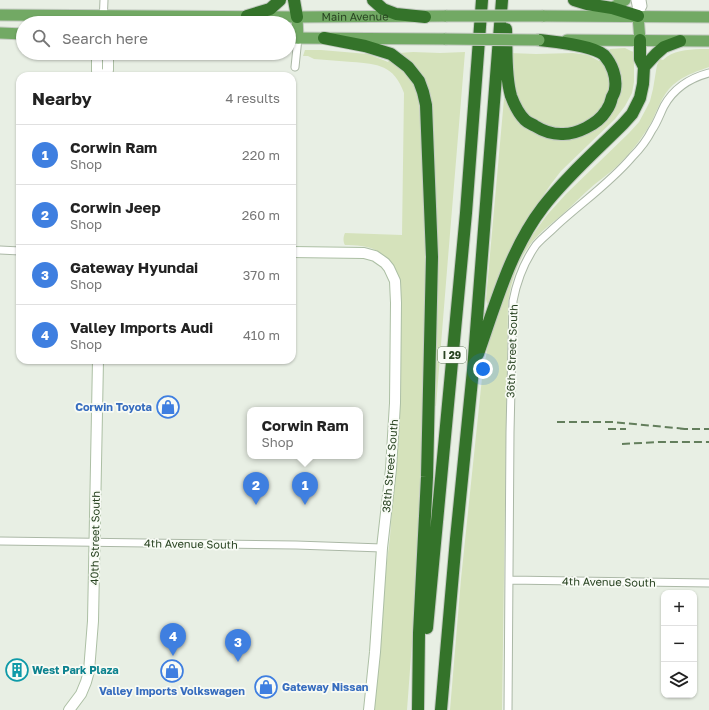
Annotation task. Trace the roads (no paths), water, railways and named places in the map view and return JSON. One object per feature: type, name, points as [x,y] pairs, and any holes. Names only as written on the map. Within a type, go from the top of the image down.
[{"type":"highway","points":[[247,16],[270,9],[280,0]]},
{"type":"highway","points":[[294,0],[297,17]]},
{"type":"highway","points":[[373,0],[383,9],[396,14],[425,17]]},
{"type":"highway","name":"I 29","points":[[441,710],[456,532],[473,370],[502,0]]},
{"type":"highway","points":[[506,0],[508,82],[512,97],[518,110],[526,121],[540,129],[552,133],[563,134],[577,132],[589,127],[598,121],[606,112],[611,100],[615,89],[615,77],[612,66],[603,55],[595,50],[539,40]]},
{"type":"highway","points":[[574,0],[587,4],[612,8],[638,16]]},
{"type":"highway","name":"I 29","points":[[419,710],[466,213],[481,1]]},
{"type":"highway","points":[[324,38],[365,46],[391,54],[408,67],[419,81],[424,92],[426,104],[432,257],[427,477],[419,633],[419,710]]},
{"type":"highway","points":[[473,370],[507,270],[529,228],[543,207],[562,184],[632,114],[640,98],[643,84],[644,67],[640,59],[640,40]]},
{"type":"highway","points":[[644,67],[664,47],[680,41]]},
{"type":"main road","points":[[588,16],[612,8],[625,0]]},
{"type":"main road","name":"Main Avenue","points":[[0,15],[26,16]]},
{"type":"main road","points":[[638,16],[640,40]]},
{"type":"main road","name":"Main Avenue","points":[[297,17],[709,17]]},
{"type":"main road","points":[[296,24],[297,17]]},
{"type":"main road","points":[[0,33],[16,34]]},
{"type":"main road","name":"Main Avenue","points":[[296,38],[709,41]]},
{"type":"street","points":[[104,0],[104,16]]},
{"type":"street","points":[[636,0],[638,16]]},
{"type":"street","points":[[638,16],[643,6],[642,0]]},
{"type":"street","points":[[97,60],[98,72]]},
{"type":"street","points":[[107,72],[108,60]]},
{"type":"street","points":[[295,60],[295,67]]},
{"type":"street","name":"36th Street South","points":[[508,710],[510,432],[513,300],[516,286],[529,255],[537,244],[565,217],[632,158],[653,130],[664,105],[672,94],[679,87],[690,80],[709,73]]},
{"type":"street","points":[[0,250],[16,251]]},
{"type":"street","name":"38th Street South","points":[[296,252],[364,253],[376,256],[389,268],[395,281],[395,403],[391,469],[382,548],[375,652],[369,710]]},
{"type":"street","name":"40th Street South","points":[[69,710],[81,694],[86,682],[89,671],[94,621],[98,364]]},
{"type":"street","name":"4th Avenue South","points":[[0,542],[303,545],[382,548]]},
{"type":"street","name":"4th Avenue South","points":[[509,580],[709,583]]},
{"type":"railway","points":[[557,422],[613,422],[686,429]]},
{"type":"railway","points":[[608,429],[626,429]]},
{"type":"railway","points":[[680,429],[709,429]]},
{"type":"railway","points":[[622,444],[709,442]]},
{"type":"place","name":"Corwin Toyota","points":[[168,407]]},
{"type":"place","name":"Corwin Jeep","points":[[256,505]]},
{"type":"place","name":"Corwin Ram","points":[[305,505]]},
{"type":"place","name":"Valley Imports Audi","points":[[173,656]]},
{"type":"place","name":"Gateway Hyundai","points":[[238,662]]},
{"type":"place","name":"West Park Plaza","points":[[17,670]]},
{"type":"place","name":"Valley Imports Volkswagen","points":[[172,671]]},
{"type":"place","name":"Gateway Nissan","points":[[266,687]]}]
